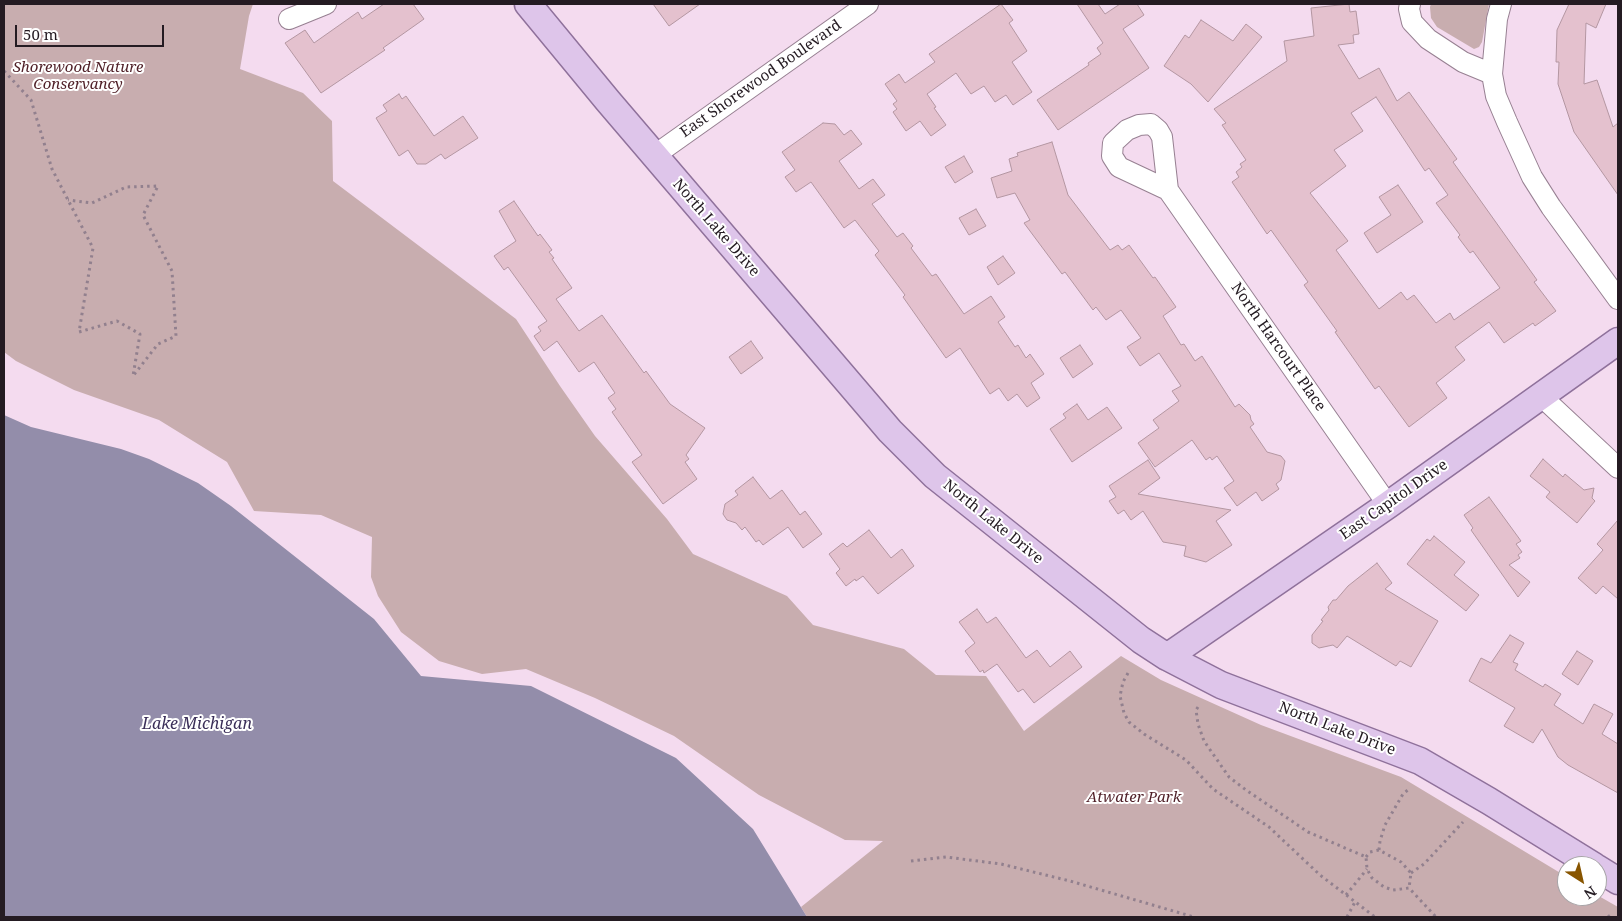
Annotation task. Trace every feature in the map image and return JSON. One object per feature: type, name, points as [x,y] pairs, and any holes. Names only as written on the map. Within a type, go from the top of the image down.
[{"type":"main road","name":"North Lake Drive","points":[[528,4],[890,431],[934,476],[1141,640],[1167,657],[1221,685],[1420,762],[1481,796],[1578,856]]},
{"type":"main road","name":"East Capitol Drive","points":[[1167,657],[1388,505],[1618,341]]},
{"type":"main road","name":"North Lake Drive","points":[[1607,874],[1618,881]]},
{"type":"street","points":[[289,19],[326,4]]},
{"type":"street","name":"East Shorewood Boulevard","points":[[655,155],[868,4]]},
{"type":"street","points":[[1410,4],[1409,9],[1412,22],[1428,39],[1463,62],[1492,74]]},
{"type":"street","points":[[1501,4],[1497,19],[1492,74],[1496,96],[1519,152],[1532,177],[1551,207],[1618,299]]},
{"type":"street","name":"North Harcourt Place","points":[[1168,190],[1388,505]]},
{"type":"street","points":[[1541,396],[1618,468]]},
{"type":"path","points":[[4,71],[30,100],[52,169],[68,200],[93,248],[78,332],[116,321],[140,334],[133,376],[158,344],[176,336],[172,271],[144,215],[158,186],[126,188],[92,203],[68,200]]},
{"type":"path","points":[[1128,673],[1123,682],[1120,696],[1124,713],[1129,722],[1144,734],[1186,760],[1213,789],[1269,827],[1320,875],[1374,917]]},
{"type":"path","points":[[1198,707],[1196,710],[1198,724],[1204,741],[1229,777],[1308,832],[1366,857]]},
{"type":"path","points":[[1379,850],[1385,825],[1403,794],[1409,790]]},
{"type":"path","points":[[1409,888],[1411,873],[1424,864],[1463,822]]},
{"type":"path","points":[[1409,888],[1393,890],[1384,888],[1372,878],[1367,869],[1366,857],[1370,852],[1379,850],[1401,862],[1411,873]]},
{"type":"path","points":[[911,861],[946,857],[1001,864],[1194,917]]},
{"type":"path","points":[[1346,895],[1367,869]]},
{"type":"path","points":[[1409,888],[1436,917]]},
{"type":"path","points":[[1347,917],[1355,902]]},
{"type":"path","points":[[1608,917],[1613,913]]},
{"type":"green space","points":[[4,4],[253,4],[249,16],[240,69],[303,93],[332,121],[333,181],[516,319],[595,436],[667,519],[693,554],[787,596],[813,625],[904,649],[936,675],[986,676],[1024,731],[1121,656],[1161,680],[1261,725],[1401,777],[1557,871],[1557,906],[1607,906],[1607,901],[1618,907],[1618,917],[807,917],[801,907],[883,841],[845,840],[759,795],[674,736],[595,698],[526,669],[482,674],[439,661],[401,632],[378,596],[371,577],[372,537],[321,515],[254,511],[227,462],[159,420],[74,390],[16,361],[4,352]]},
{"type":"green space","points":[[1431,4],[1489,4],[1482,42],[1479,47],[1474,49],[1437,27],[1431,18]]},
{"type":"water","name":"Lake Michigan","points":[[4,415],[31,427],[121,449],[149,459],[198,483],[231,506],[374,619],[421,676],[531,686],[676,758],[753,829],[807,917],[4,917]]},
{"type":"building","points":[[384,4],[413,4],[424,19],[383,48],[385,50],[321,93],[285,43],[305,30],[314,43],[358,12],[362,19]]},
{"type":"building","points":[[653,4],[700,4],[669,26]]},
{"type":"building","points":[[1001,4],[1013,20],[1009,23],[1027,51],[1012,62],[1032,92],[1013,105],[1006,95],[995,102],[984,86],[971,94],[956,73],[927,94],[946,125],[931,136],[920,121],[906,131],[893,112],[897,109],[893,104],[897,101],[885,84],[899,74],[905,83],[935,62],[929,54]]},
{"type":"building","points":[[1077,4],[1098,4],[1105,14],[1120,4],[1137,4],[1144,15],[1123,29],[1149,68],[1058,130],[1037,100],[1089,65],[1088,63],[1101,54],[1097,48],[1103,43]]},
{"type":"building","points":[[1349,4],[1350,12],[1356,11],[1359,34],[1353,35],[1354,43],[1338,45],[1359,79],[1379,68],[1397,101],[1409,92],[1457,159],[1453,162],[1537,280],[1534,282],[1556,311],[1535,326],[1533,323],[1504,343],[1489,322],[1455,347],[1465,360],[1436,383],[1447,398],[1409,427],[1379,386],[1375,389],[1304,285],[1308,282],[1271,230],[1267,234],[1232,182],[1239,177],[1236,172],[1242,167],[1240,164],[1246,160],[1222,125],[1226,123],[1214,109],[1287,61],[1284,41],[1314,36],[1311,8]],"holes":[[[1376,97],[1425,171],[1429,168],[1448,195],[1436,203],[1460,235],[1458,237],[1470,253],[1473,251],[1500,288],[1454,320],[1450,313],[1436,323],[1414,295],[1407,300],[1401,292],[1379,309],[1336,250],[1348,241],[1310,193],[1346,166],[1334,150],[1363,131],[1351,113]]]},
{"type":"building","points":[[1569,4],[1606,4],[1596,28],[1586,23],[1584,84],[1597,80],[1613,127],[1618,123],[1618,195],[1574,132],[1558,84],[1559,62],[1556,62],[1557,30]]},
{"type":"building","points":[[1201,20],[1233,41],[1246,24],[1262,37],[1208,102],[1191,84],[1164,66],[1185,35],[1189,38]]},
{"type":"building","points":[[399,94],[402,99],[406,96],[434,136],[463,116],[478,138],[445,159],[441,154],[426,164],[417,164],[408,150],[399,156],[376,118],[387,111],[383,105]]},
{"type":"building","points":[[823,123],[835,124],[844,135],[851,130],[862,144],[839,161],[859,189],[873,179],[885,195],[872,204],[897,237],[903,233],[913,246],[911,248],[932,276],[936,274],[964,314],[991,296],[1005,317],[998,322],[1015,347],[1018,345],[1026,358],[1030,354],[1044,374],[1031,383],[1040,398],[1027,407],[1017,394],[1008,401],[999,388],[990,394],[960,348],[946,358],[903,297],[905,295],[875,255],[879,251],[855,220],[844,228],[811,182],[796,192],[785,177],[795,170],[782,152]]},
{"type":"building","points":[[1052,142],[1068,195],[1110,250],[1118,245],[1122,250],[1129,245],[1176,307],[1163,316],[1181,345],[1184,344],[1195,361],[1202,356],[1235,407],[1239,404],[1250,415],[1254,424],[1250,427],[1267,452],[1281,456],[1285,461],[1281,480],[1276,484],[1279,489],[1262,501],[1256,492],[1237,506],[1224,488],[1234,481],[1217,456],[1212,460],[1210,457],[1206,460],[1192,440],[1155,467],[1138,443],[1159,428],[1153,420],[1179,401],[1172,391],[1181,386],[1159,353],[1140,366],[1127,347],[1141,338],[1121,310],[1106,320],[1096,307],[1093,310],[1065,272],[1062,274],[1024,223],[1030,220],[1015,193],[997,198],[991,178],[1012,171],[1009,159],[1018,156],[1017,153]]},
{"type":"building","points":[[964,156],[973,172],[955,183],[945,167]]},
{"type":"building","points":[[1398,185],[1423,222],[1377,253],[1364,233],[1391,215],[1379,197]]},
{"type":"building","points":[[514,201],[538,236],[540,234],[552,250],[549,252],[554,258],[552,259],[572,288],[556,299],[579,331],[602,315],[644,373],[646,371],[670,404],[705,428],[686,455],[689,459],[685,462],[697,479],[663,504],[632,462],[642,455],[612,412],[616,409],[608,398],[615,393],[594,362],[579,372],[557,341],[544,351],[534,336],[541,331],[538,327],[547,321],[508,267],[504,270],[494,256],[516,241],[499,211]]},
{"type":"building","points":[[976,209],[986,226],[969,235],[959,218]]},
{"type":"building","points":[[1003,256],[1015,273],[998,285],[987,267]]},
{"type":"building","points":[[751,341],[763,358],[741,374],[729,357]]},
{"type":"building","points":[[1080,345],[1093,364],[1073,378],[1060,358]]},
{"type":"building","points":[[1077,404],[1088,420],[1107,407],[1122,428],[1072,462],[1050,429],[1066,418],[1063,414]]},
{"type":"building","points":[[1543,459],[1563,477],[1565,474],[1584,490],[1594,488],[1592,498],[1595,501],[1577,523],[1546,497],[1550,492],[1530,476]]},
{"type":"building","points":[[1148,460],[1160,478],[1138,494],[1231,510],[1216,521],[1232,545],[1206,562],[1184,556],[1186,546],[1163,542],[1143,511],[1131,520],[1124,510],[1118,514],[1109,501],[1116,497],[1109,486]]},
{"type":"building","points":[[753,477],[770,499],[782,490],[800,515],[805,511],[822,534],[803,548],[788,527],[763,545],[759,540],[756,542],[745,527],[742,530],[736,523],[727,520],[723,514],[725,504],[738,495],[735,491]]},
{"type":"building","points":[[1489,497],[1521,541],[1516,544],[1522,552],[1518,555],[1520,558],[1509,565],[1530,582],[1518,597],[1471,530],[1473,528],[1464,515]]},
{"type":"building","points":[[1618,520],[1618,599],[1603,586],[1596,594],[1578,578],[1603,550],[1597,544]]},
{"type":"building","points":[[869,530],[891,558],[902,549],[914,566],[878,594],[863,576],[846,586],[836,573],[840,569],[829,554],[843,543],[847,547]]},
{"type":"building","points":[[1434,536],[1465,562],[1454,575],[1479,595],[1466,611],[1407,564],[1427,539],[1430,541]]},
{"type":"building","points":[[1377,563],[1392,583],[1385,589],[1438,621],[1411,667],[1400,661],[1396,666],[1347,636],[1337,648],[1333,645],[1319,648],[1312,643],[1312,635],[1323,621],[1321,620],[1329,610],[1328,607],[1333,600],[1336,600],[1348,586]]},
{"type":"building","points":[[977,609],[987,623],[996,617],[1026,658],[1037,650],[1050,667],[1070,651],[1082,667],[1034,703],[1023,689],[1018,692],[997,664],[984,673],[983,670],[980,672],[965,651],[975,643],[959,622]]},
{"type":"building","points":[[1510,635],[1524,643],[1513,662],[1518,664],[1515,670],[1543,687],[1545,684],[1561,694],[1554,705],[1583,724],[1594,704],[1613,714],[1602,734],[1618,744],[1618,793],[1568,765],[1558,757],[1542,729],[1533,743],[1504,726],[1515,708],[1469,681],[1481,658],[1491,663]]},
{"type":"building","points":[[1577,651],[1593,661],[1578,685],[1562,674]]},
{"type":"park label","name":"Shorewood Nature Conservancy","points":[[78,76]]},
{"type":"park label","name":"Atwater Park","points":[[1134,798]]}]
